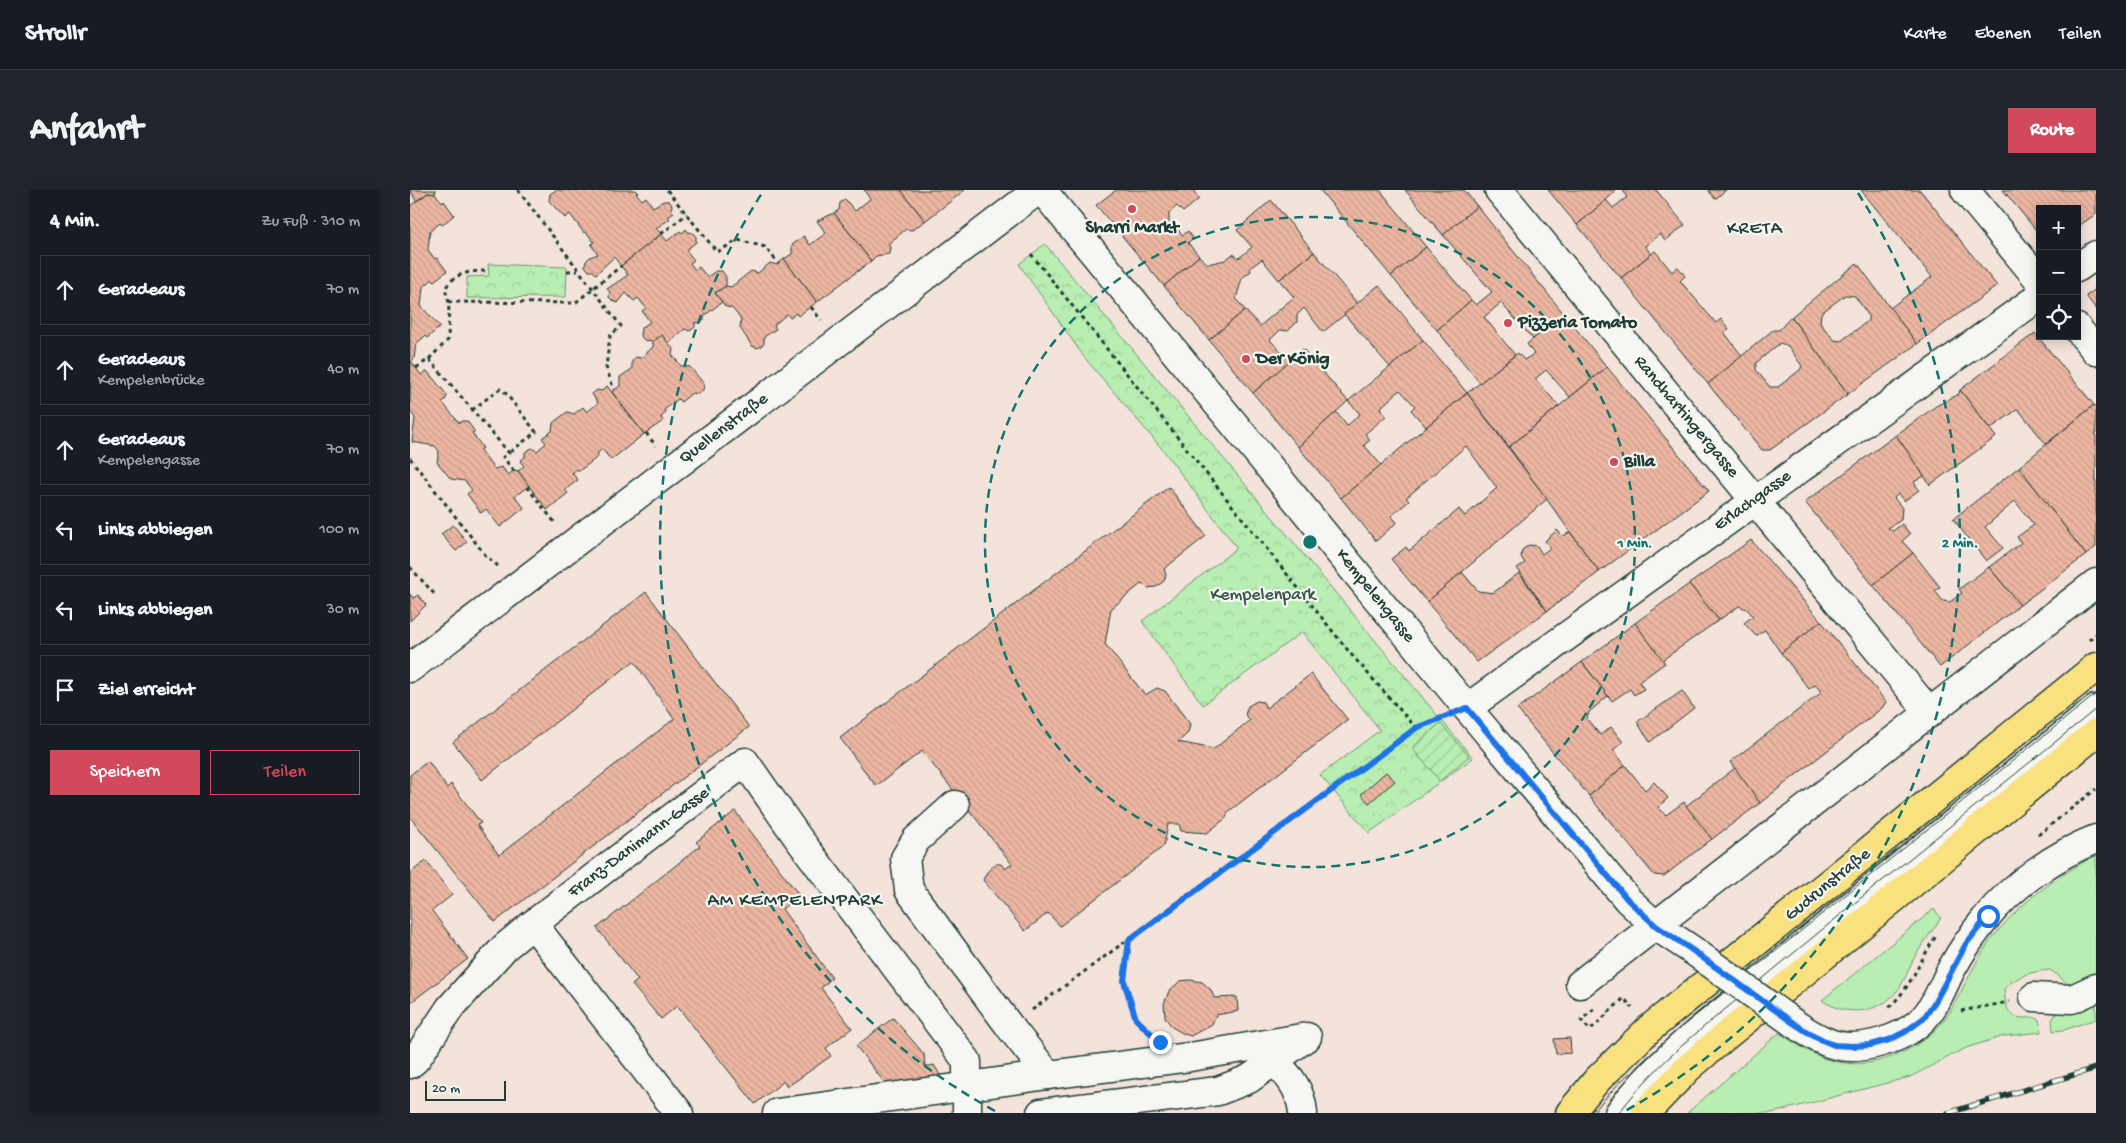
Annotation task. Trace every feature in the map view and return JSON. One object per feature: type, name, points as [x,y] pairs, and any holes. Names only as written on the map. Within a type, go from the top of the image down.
[{"type":"main road","name":"Gudrunstraße","points":[[1570,1113],[1597,1080],[1649,1029],[2096,667]]},
{"type":"main road","points":[[1645,1113],[1688,1068],[1722,1039],[2096,733]]},
{"type":"street","name":"Quellenstraße","points":[[410,668],[1038,190]]},
{"type":"street","name":"Kempelengasse","points":[[1042,190],[1467,708],[1628,900],[1656,926],[1792,1022],[1815,1037],[1834,1045],[1871,1045],[1889,1040],[1905,1032],[1924,1018]]},
{"type":"street","name":"Randhartingergasse","points":[[1498,190],[1930,713]]},
{"type":"street","points":[[1966,190],[2036,276]]},
{"type":"street","points":[[2081,265],[2096,255]]},
{"type":"street","name":"Erlachgasse","points":[[1467,708],[2036,299]]},
{"type":"street","points":[[2081,333],[2096,351]]},
{"type":"street","points":[[1580,984],[2096,583]]},
{"type":"street","points":[[1619,1113],[1645,1080],[1681,1047],[2096,709]]},
{"type":"street","name":"Franz-Danimann-Gasse","points":[[410,1064],[416,1059],[450,1008],[505,946],[745,762],[798,838],[967,1061],[967,1086]]},
{"type":"street","points":[[955,805],[916,840],[905,858],[909,890],[1010,1027],[1048,1075]]},
{"type":"street","points":[[1924,1018],[1936,1000],[1966,944],[1988,916],[2019,886],[2044,866],[2096,839]]},
{"type":"street","points":[[533,924],[678,1113]]},
{"type":"street","points":[[2034,997],[2072,999],[2096,988]]},
{"type":"street","points":[[776,1113],[1176,1058],[1307,1037],[1250,1079],[1218,1091],[1042,1113]]},
{"type":"street","points":[[1274,1062],[1291,1077],[1302,1101],[1303,1113]]},
{"type":"street","points":[[967,1086],[967,1113]]},
{"type":"path","points":[[518,190],[621,326],[610,336],[606,367],[614,390]]},
{"type":"path","points":[[667,190],[717,252],[738,240],[765,247],[778,264]]},
{"type":"path","points":[[661,234],[687,214]]},
{"type":"path","points":[[1031,254],[1344,645],[1416,728]]},
{"type":"path","points":[[450,302],[575,303],[621,266]]},
{"type":"path","points":[[416,368],[429,359],[448,340],[450,302],[445,289],[447,285],[466,271],[488,271]]},
{"type":"path","points":[[567,271],[579,271]]},
{"type":"path","points":[[429,359],[509,453]]},
{"type":"path","points":[[472,410],[500,389],[504,391],[536,432],[503,457],[514,471]]},
{"type":"path","points":[[410,458],[486,556],[519,585]]},
{"type":"path","points":[[527,488],[573,544]]},
{"type":"path","points":[[410,567],[436,596]]},
{"type":"path","points":[[1010,1027],[1416,728],[1467,708]]},
{"type":"path","points":[[1129,940],[1124,981],[1136,1019],[1176,1058]]},
{"type":"path","points":[[1924,1018],[2034,997]]},
{"type":"path","points":[[1595,1008],[1581,1020],[1590,1030],[1624,998],[1634,1010]]},
{"type":"green space","name":"Kempelenpark","points":[[1045,244],[1473,758],[1369,833],[1320,775],[1380,730],[1302,632],[1203,705],[1142,621],[1237,548],[1163,450],[1084,357],[1019,264]]},
{"type":"green space","points":[[488,264],[567,267],[566,297],[467,298],[467,277],[489,276]]},
{"type":"green space","points":[[1440,723],[1469,756],[1440,781],[1412,748]]},
{"type":"green space","points":[[2096,855],[2096,981],[2074,987],[2050,970],[2031,973],[2019,978],[2004,989],[2008,1010],[2011,1014],[2021,1018],[2033,1017],[2038,1019],[2042,1032],[2004,1036],[1966,1048],[1910,1077],[1772,1113],[1687,1113],[1779,1033],[1816,1055],[1846,1063],[1880,1061],[1912,1048],[1939,1026],[1949,1013],[1983,951],[2009,919],[2043,888]]},
{"type":"green space","points":[[1934,909],[1941,918],[1916,954],[1900,987],[1890,999],[1861,1011],[1841,1009],[1822,1000]]},
{"type":"green space","points":[[2096,997],[2096,1019],[2064,1030],[2053,1031],[2052,1020],[2055,1015]]},
{"type":"building","points":[[410,190],[436,190],[435,194],[428,193],[416,201]]},
{"type":"building","points":[[556,190],[636,190],[638,192],[636,193],[642,200],[646,197],[653,207],[663,201],[669,201],[672,205],[671,210],[674,213],[668,217],[670,219],[656,228],[661,234],[621,266],[614,257],[596,274],[593,271],[589,271],[585,266],[586,261],[590,257],[598,254],[591,245],[594,242],[586,232],[584,233],[570,214],[565,218],[549,201],[550,194]]},
{"type":"building","points":[[864,190],[901,190],[925,221],[912,230],[906,229],[888,244],[890,247],[889,254],[876,256],[871,261],[834,213],[839,210],[840,203],[845,199],[855,211],[870,199]]},
{"type":"building","points":[[901,190],[965,190],[925,221]]},
{"type":"building","points":[[1116,190],[1193,190],[1199,199],[1183,212],[1177,206],[1169,213],[1169,221],[1183,235],[1188,231],[1193,238],[1188,243],[1199,256],[1164,286],[1096,205]]},
{"type":"building","points":[[1320,190],[1380,190],[1426,247],[1391,276]]},
{"type":"building","points":[[1405,190],[1464,190],[1477,206],[1443,235]]},
{"type":"building","points":[[1548,190],[1614,190],[1615,192],[1577,225]]},
{"type":"building","points":[[1623,190],[1656,190],[1685,225],[1665,241],[1660,234],[1645,246],[1651,254],[1621,278],[1577,225],[1606,200],[1613,208],[1627,197]]},
{"type":"building","points":[[1708,190],[1726,190],[1715,199]]},
{"type":"building","points":[[1861,190],[1920,190],[1997,286],[1917,344],[1890,308],[1932,277]]},
{"type":"building","points":[[2003,190],[2096,190],[2096,214],[2081,224],[2081,205],[2036,205],[2036,230]]},
{"type":"building","points":[[428,193],[435,194],[443,203],[444,201],[454,215],[442,225],[440,223],[430,231],[428,250],[447,271],[423,287],[421,306],[440,327],[416,344],[414,359],[410,362],[410,206]]},
{"type":"building","points":[[1271,200],[1314,252],[1279,280],[1262,259],[1250,268],[1251,271],[1242,278],[1236,299],[1245,310],[1209,340],[1164,286],[1199,256],[1208,264],[1225,260],[1233,254],[1239,258],[1252,247],[1237,230]]},
{"type":"building","points":[[1477,206],[1564,314],[1533,339],[1501,303],[1484,317],[1515,355],[1480,383],[1437,330],[1471,300],[1476,305],[1492,292],[1443,235]]},
{"type":"building","points":[[834,213],[871,261],[817,302],[784,259],[792,254],[792,245],[804,236],[810,245],[826,233],[817,221]]},
{"type":"building","points":[[686,229],[696,237],[696,242],[686,250],[694,260],[690,263],[695,270],[699,267],[707,277],[716,271],[722,271],[726,277],[726,286],[715,293],[722,302],[704,316],[704,320],[699,323],[695,322],[695,327],[690,331],[685,329],[668,343],[662,335],[653,341],[644,340],[640,335],[641,328],[650,322],[642,311],[646,308],[638,298],[634,301],[626,293],[618,303],[613,301],[609,297],[610,292],[607,289],[628,275],[621,266],[661,234],[667,241],[680,231],[682,233]]},
{"type":"building","points":[[1426,247],[1471,300],[1437,330],[1391,276]]},
{"type":"building","points":[[1655,251],[1672,272],[1678,267],[1685,276],[1680,281],[1716,323],[1721,319],[1729,329],[1724,332],[1742,356],[1708,384],[1621,278]]},
{"type":"building","points":[[1314,252],[1358,304],[1323,332],[1304,308],[1297,315],[1297,322],[1288,331],[1280,330],[1270,340],[1290,361],[1253,393],[1209,340],[1245,310],[1260,326],[1294,297],[1279,280]]},
{"type":"building","points":[[784,259],[817,302],[798,316],[796,313],[790,318],[787,314],[774,325],[776,329],[764,337],[764,344],[758,348],[752,346],[740,328],[741,319],[732,308],[726,307],[715,293],[726,286],[731,287],[751,271],[758,273],[770,263],[777,265]]},
{"type":"building","points":[[1857,263],[1917,344],[1848,394],[1791,317]],"holes":[[[1845,295],[1855,296],[1868,315],[1868,321],[1841,341],[1834,340],[1820,323],[1821,313]]]},
{"type":"building","points":[[1379,285],[1423,340],[1390,367],[1344,314]]},
{"type":"building","points":[[2096,289],[2096,309],[2086,296]]},
{"type":"building","points":[[1564,314],[1607,367],[1570,397],[1546,370],[1535,379],[1559,406],[1509,447],[1467,393],[1518,353],[1524,360],[1534,354],[1527,344]]},
{"type":"building","points":[[1791,317],[1848,394],[1770,450],[1762,450],[1708,384],[1773,330],[1779,330]],"holes":[[[1780,343],[1788,346],[1802,366],[1800,370],[1778,387],[1770,387],[1756,370],[1756,363]]]},
{"type":"building","points":[[2035,333],[2036,340],[2041,340],[2094,405],[2046,444],[2018,409],[1990,429],[1960,390]]},
{"type":"building","points":[[662,335],[673,349],[672,355],[681,366],[690,367],[704,384],[703,390],[698,394],[692,393],[681,402],[678,399],[664,410],[666,413],[661,417],[663,421],[644,434],[612,392],[620,386],[620,377],[632,369],[632,361],[636,357],[641,358],[653,347],[653,341]]},
{"type":"building","points":[[1423,340],[1467,393],[1426,427],[1411,410],[1415,406],[1400,390],[1380,408],[1386,416],[1365,434],[1370,440],[1364,445],[1381,465],[1341,498],[1298,447],[1336,412],[1347,426],[1360,414],[1348,401]]},
{"type":"building","points":[[1303,349],[1348,401],[1298,447],[1253,393]]},
{"type":"building","points":[[411,361],[421,375],[427,371],[447,395],[446,399],[442,402],[459,423],[467,421],[475,432],[472,433],[483,448],[480,450],[494,469],[502,467],[508,475],[515,470],[518,471],[529,486],[515,496],[524,508],[500,527],[486,509],[481,513],[467,494],[472,490],[465,481],[451,479],[437,462],[439,451],[435,446],[412,442],[415,418],[410,411]]},
{"type":"building","points":[[1607,367],[1709,491],[1599,572],[1509,447]]},
{"type":"building","points":[[607,386],[644,434],[611,460],[602,449],[597,454],[599,456],[579,471],[577,469],[572,473],[578,480],[565,490],[568,493],[547,510],[518,471],[524,466],[520,461],[525,457],[525,452],[532,448],[537,451],[546,443],[542,438],[552,431],[553,423],[567,412],[574,414],[583,407],[587,412],[598,403],[592,394],[597,390],[602,391]]},
{"type":"building","points":[[1960,390],[1996,437],[1930,485],[1896,435],[1936,406],[1959,394]]},
{"type":"building","points":[[1467,393],[1547,499],[1427,602],[1391,559],[1406,547],[1409,551],[1459,509],[1465,516],[1497,488],[1466,446],[1406,498],[1409,501],[1391,516],[1397,522],[1376,541],[1341,498]]},
{"type":"building","points":[[2094,405],[2096,408],[2096,547],[2086,555],[2019,467]]},
{"type":"building","points":[[1896,435],[1924,476],[1914,482],[1919,490],[1904,501],[1898,494],[1894,498],[1902,508],[1901,520],[1888,528],[1893,531],[1902,524],[1910,534],[1902,541],[1913,553],[1873,585],[1805,502]]},
{"type":"building","points":[[2019,467],[2086,555],[2020,605],[1989,567],[2021,543],[2017,537],[2034,525],[2015,501],[1985,527],[2003,548],[1986,561],[1953,519]]},
{"type":"building","points":[[1169,487],[1206,536],[1164,569],[1166,575],[1164,581],[1156,587],[1147,588],[1142,583],[1111,609],[1105,644],[1145,695],[1157,688],[1165,691],[1190,724],[1188,733],[1178,742],[1214,749],[1250,720],[1245,715],[1248,706],[1257,701],[1263,702],[1266,708],[1311,674],[1348,720],[1228,812],[1226,818],[1207,833],[1181,831],[1179,824],[1168,824],[1164,846],[1060,926],[1048,913],[1025,931],[983,880],[987,872],[996,864],[1001,864],[1005,869],[1012,864],[922,751],[876,786],[840,738]]},
{"type":"building","points":[[453,525],[467,542],[456,551],[441,534]]},
{"type":"building","points":[[1557,530],[1563,536],[1570,532],[1599,572],[1547,611],[1517,568],[1525,563],[1521,557],[1522,550],[1529,545],[1537,546],[1542,554],[1550,548],[1545,541]]},
{"type":"building","points":[[1751,540],[1821,621],[1781,653],[1765,630],[1756,636],[1744,623],[1753,616],[1747,609],[1739,606],[1719,620],[1689,584]]},
{"type":"building","points":[[1913,553],[1940,587],[1935,591],[1943,601],[1950,602],[1962,593],[1959,589],[1989,567],[2020,605],[1940,667],[1873,585]]},
{"type":"building","points":[[1462,572],[1478,591],[1493,593],[1519,573],[1547,611],[1477,662],[1427,602]]},
{"type":"building","points":[[1689,584],[1719,620],[1661,661],[1635,623]]},
{"type":"building","points":[[646,592],[749,727],[495,922],[410,817],[410,775],[428,761],[447,788],[451,784],[481,823],[477,825],[499,855],[674,719],[634,661],[482,780],[453,742]]},
{"type":"building","points":[[410,594],[413,598],[418,595],[426,605],[410,621]]},
{"type":"building","points":[[1821,621],[1886,702],[1882,708],[1760,803],[1730,762],[1822,692],[1815,685],[1809,689],[1781,653]]},
{"type":"building","points":[[1635,623],[1665,663],[1639,682],[1644,689],[1634,695],[1630,689],[1612,701],[1582,662]]},
{"type":"building","points":[[1582,662],[1608,696],[1589,712],[1587,719],[1600,735],[1611,727],[1623,742],[1613,750],[1625,765],[1589,796],[1517,709]]},
{"type":"building","points":[[1682,691],[1694,708],[1650,742],[1637,722]]},
{"type":"building","points":[[1625,765],[1645,790],[1654,782],[1668,798],[1658,807],[1666,815],[1684,802],[1712,839],[1664,876],[1654,875],[1589,796]]},
{"type":"building","points":[[1735,768],[1760,803],[1712,839],[1686,806]]},
{"type":"building","points":[[1386,772],[1395,781],[1369,803],[1361,794]]},
{"type":"building","points":[[735,811],[799,895],[782,909],[832,978],[821,988],[852,1028],[826,1048],[831,1056],[787,1087],[784,1081],[755,1104],[677,1006],[661,1019],[632,985],[638,980],[597,928],[700,846],[696,842]]},
{"type":"building","points":[[426,861],[452,895],[432,911],[468,959],[410,1003],[410,873]]},
{"type":"building","points":[[1180,981],[1202,982],[1211,990],[1214,998],[1237,997],[1238,1011],[1216,1015],[1212,1024],[1191,1036],[1172,1027],[1165,1017],[1164,1004],[1169,991]]},
{"type":"building","points":[[893,1018],[924,1054],[925,1067],[934,1065],[942,1078],[887,1086],[856,1046]]},
{"type":"building","points":[[1570,1038],[1571,1053],[1556,1054],[1554,1039]]},
{"type":"tram line","points":[[1592,1113],[1621,1081],[1675,1032],[2096,694]]},
{"type":"tram line","points":[[1619,1113],[1653,1073],[1692,1037],[2096,709]]},
{"type":"railway","points":[[1948,1113],[2096,1068]]},
{"type":"place","name":"Sharri Markt","points":[[1132,209]]},
{"type":"place","name":"Pizzeria Tomato","points":[[1508,323]]},
{"type":"place","name":"Der König","points":[[1246,359]]},
{"type":"place","name":"Billa","points":[[1614,462]]},
{"type":"district","name":"KRETA","points":[[1755,229]]},
{"type":"district","name":"AM KEMPELENPARK","points":[[795,901]]},
{"type":"route","points":[[1160,1042],[1136,1019],[1124,981],[1129,940],[1416,728],[1467,708],[1628,900],[1656,926],[1792,1022],[1815,1037],[1834,1045],[1871,1045],[1889,1040],[1905,1032],[1924,1018],[1936,1000],[1966,944],[1988,916]]}]
